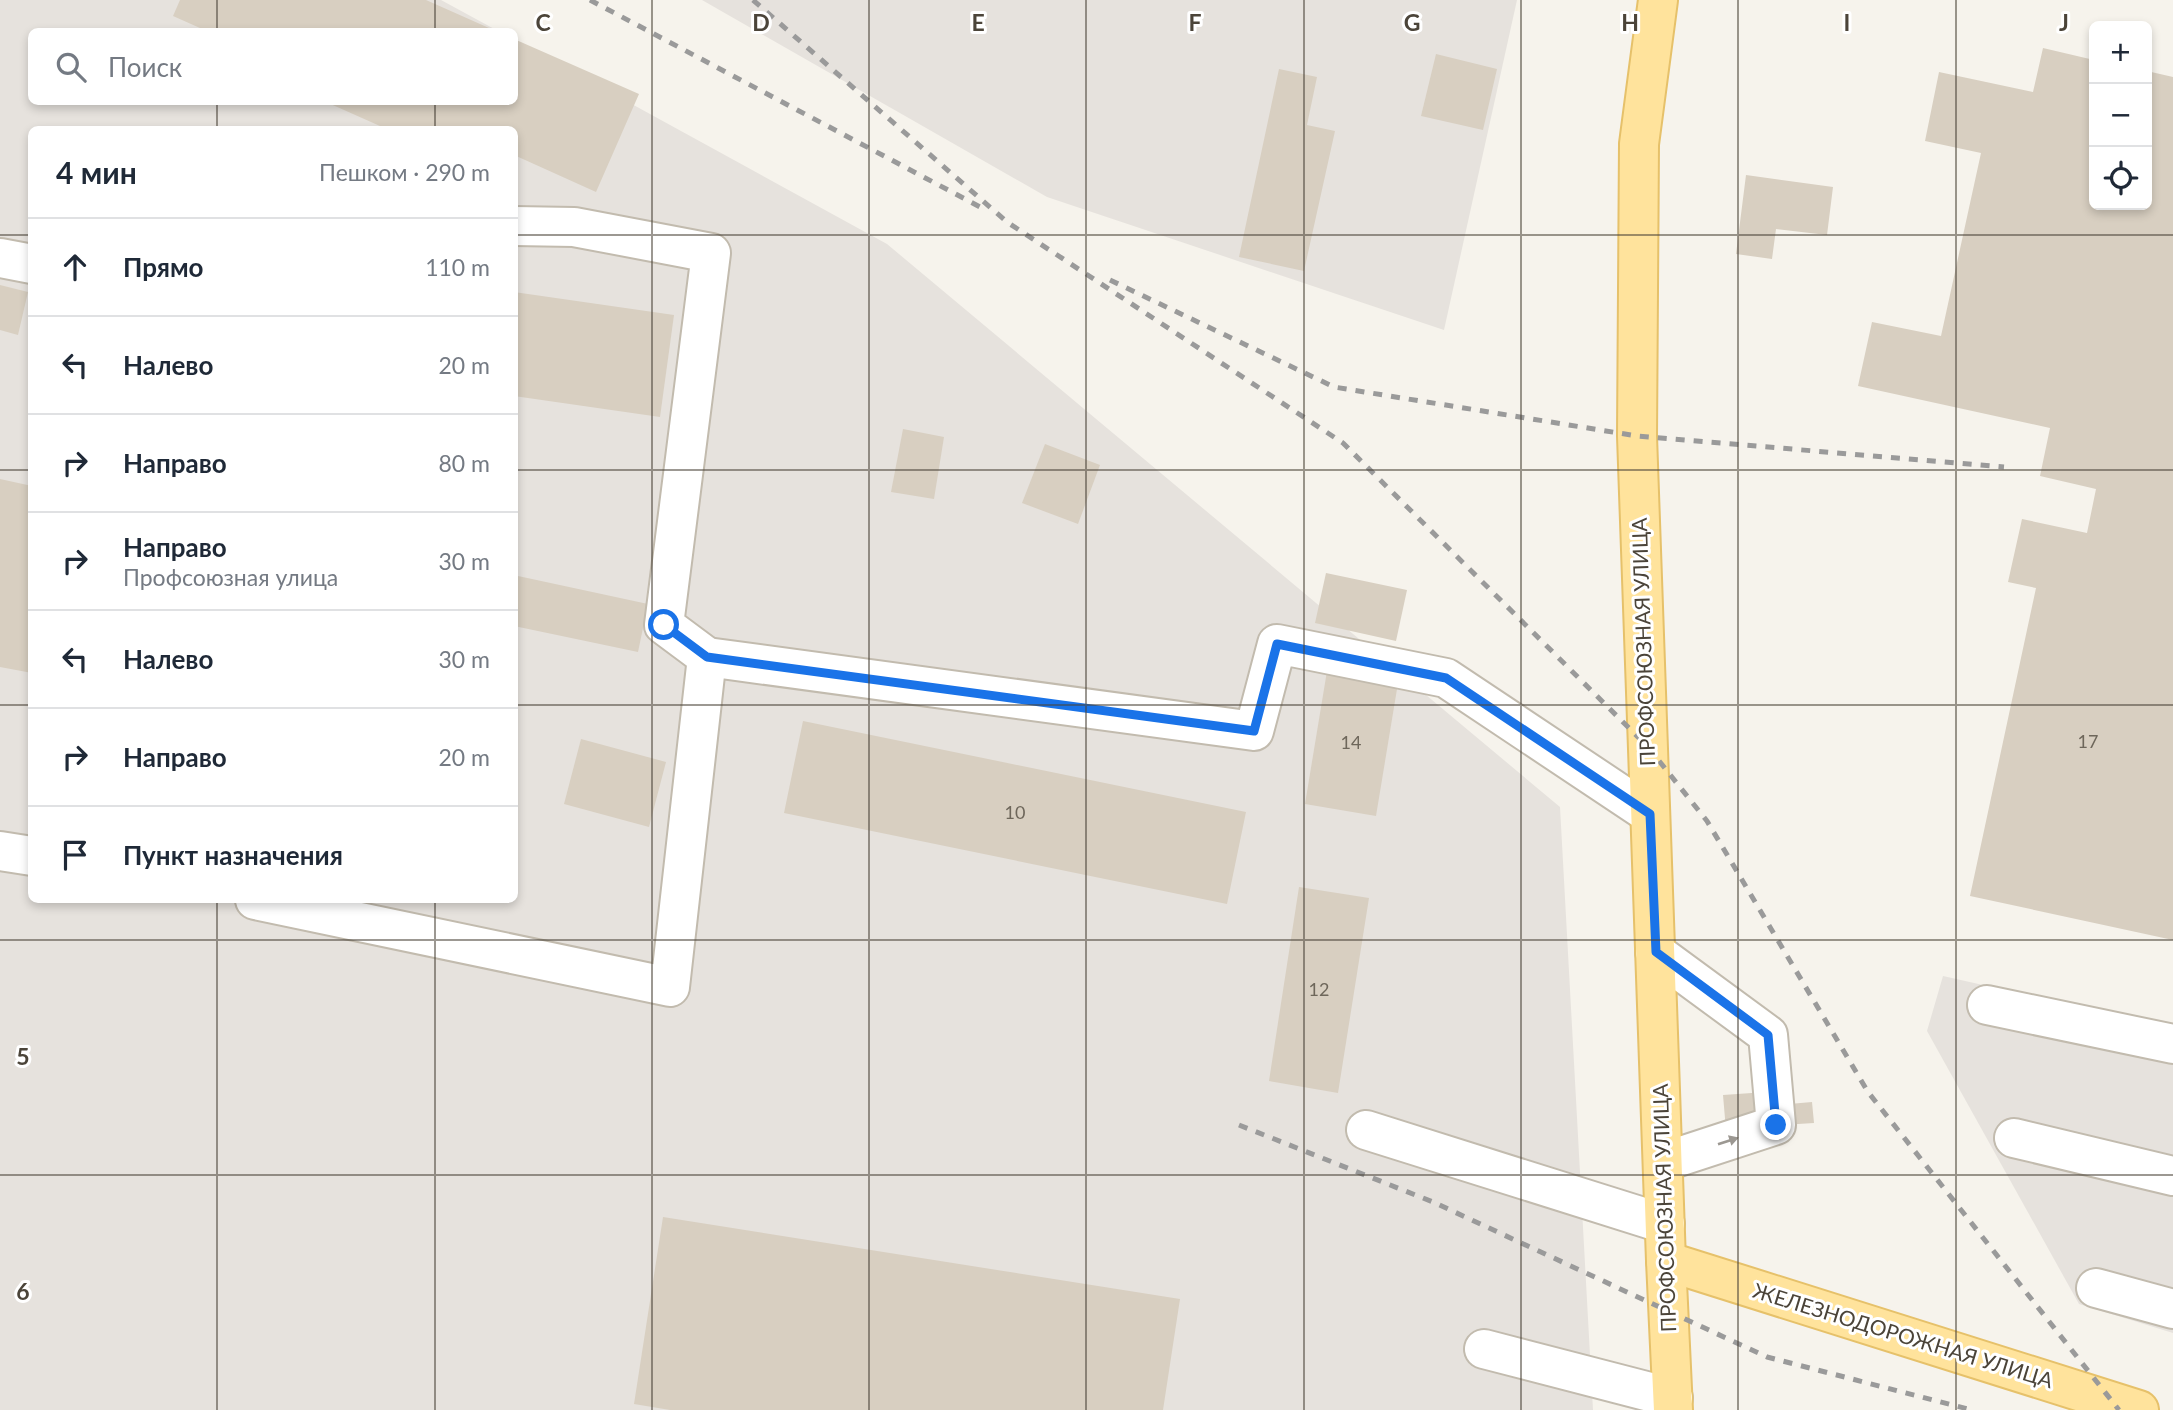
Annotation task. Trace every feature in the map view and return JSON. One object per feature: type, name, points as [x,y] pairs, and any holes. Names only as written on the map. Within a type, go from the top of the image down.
[{"type":"main road","name":"ПРОФСОЮЗНАЯ УЛИЦА","points":[[1658,0],[1639,158],[1637,436],[1673,1404]]},
{"type":"main road","name":"ЖЕЛЕЗНОДОРОЖНАЯ УЛИЦА","points":[[1666,1261],[2139,1410]]},
{"type":"street","points":[[518,226],[574,227],[711,253],[664,625],[707,657],[1254,731],[1277,644],[1446,678],[1650,814]]},
{"type":"street","points":[[0,258],[28,263]]},
{"type":"street","points":[[269,903],[670,987],[707,657]]},
{"type":"street","points":[[0,851],[28,855]]},
{"type":"street","points":[[1656,952],[1768,1035],[1776,1125],[1663,1162]]},
{"type":"street","points":[[1987,1005],[2173,1044]]},
{"type":"street","points":[[1366,1130],[1665,1224]]},
{"type":"street","points":[[2014,1139],[2173,1176]]},
{"type":"street","points":[[2096,1288],[2173,1309]]},
{"type":"street","points":[[1484,1349],[1673,1404]]},
{"type":"shaded area","points":[[0,0],[441,0],[492,28],[28,28],[28,105],[518,105],[518,42],[887,244],[1560,807],[1593,1410],[0,1410]]},
{"type":"shaded area","points":[[702,0],[1517,0],[1444,330],[1047,197]]},
{"type":"shaded area","points":[[1943,976],[2173,1028],[2173,1333],[2079,1304],[1927,1031]]},
{"type":"building","points":[[180,0],[426,0],[489,28],[200,28],[173,16]]},
{"type":"building","points":[[518,41],[639,94],[596,192],[518,157],[518,126],[380,126],[333,105],[518,105]]},
{"type":"building","points":[[2043,48],[2089,59],[2089,210],[2152,210],[2152,72],[2173,77],[2173,940],[1970,896],[2036,588],[2008,582],[2022,519],[2087,533],[2096,489],[2040,476],[2050,428],[1858,386],[1872,322],[1941,336],[1981,153],[1925,141],[1939,72],[2033,92]]},
{"type":"building","points":[[1436,54],[1497,69],[1483,130],[1421,116]]},
{"type":"building","points":[[1279,69],[1317,77],[1307,125],[1335,131],[1304,271],[1239,257]]},
{"type":"building","points":[[1746,175],[1833,187],[1827,235],[1776,229],[1772,259],[1736,254]]},
{"type":"building","points":[[0,285],[28,292],[18,335],[0,330]]},
{"type":"building","points":[[518,293],[674,315],[660,417],[518,397]]},
{"type":"building","points":[[903,429],[944,437],[934,499],[891,492]]},
{"type":"building","points":[[1045,444],[1100,465],[1078,524],[1022,503]]},
{"type":"building","points":[[0,479],[28,485],[28,672],[0,667]]},
{"type":"building","points":[[1326,573],[1407,590],[1396,641],[1315,623]]},
{"type":"building","points":[[518,576],[648,604],[638,652],[518,627]]},
{"type":"building","points":[[1327,671],[1398,683],[1376,816],[1305,804]]},
{"type":"building","points":[[803,721],[1246,812],[1227,904],[784,813]]},
{"type":"building","points":[[581,739],[666,762],[649,827],[564,804]]},
{"type":"building","points":[[1299,887],[1369,898],[1338,1093],[1269,1081]]},
{"type":"building","points":[[1766,1092],[1767,1106],[1812,1102],[1814,1123],[1768,1126],[1727,1142],[1723,1095]]},
{"type":"building","points":[[663,1217],[1180,1299],[1163,1410],[670,1410],[634,1404]]},
{"type":"railway","points":[[590,0],[982,208]]},
{"type":"railway","points":[[753,0],[1007,222],[1343,443],[1648,747],[1707,821],[1868,1092],[2119,1410]]},
{"type":"railway","points":[[1110,280],[1334,387],[1637,436],[2004,467]]},
{"type":"railway","points":[[1239,1125],[1433,1202],[1767,1357],[1972,1410]]},
{"type":"route","points":[[664,625],[707,657],[1254,731],[1277,644],[1446,678],[1650,814],[1656,952],[1768,1035],[1776,1125]]}]
